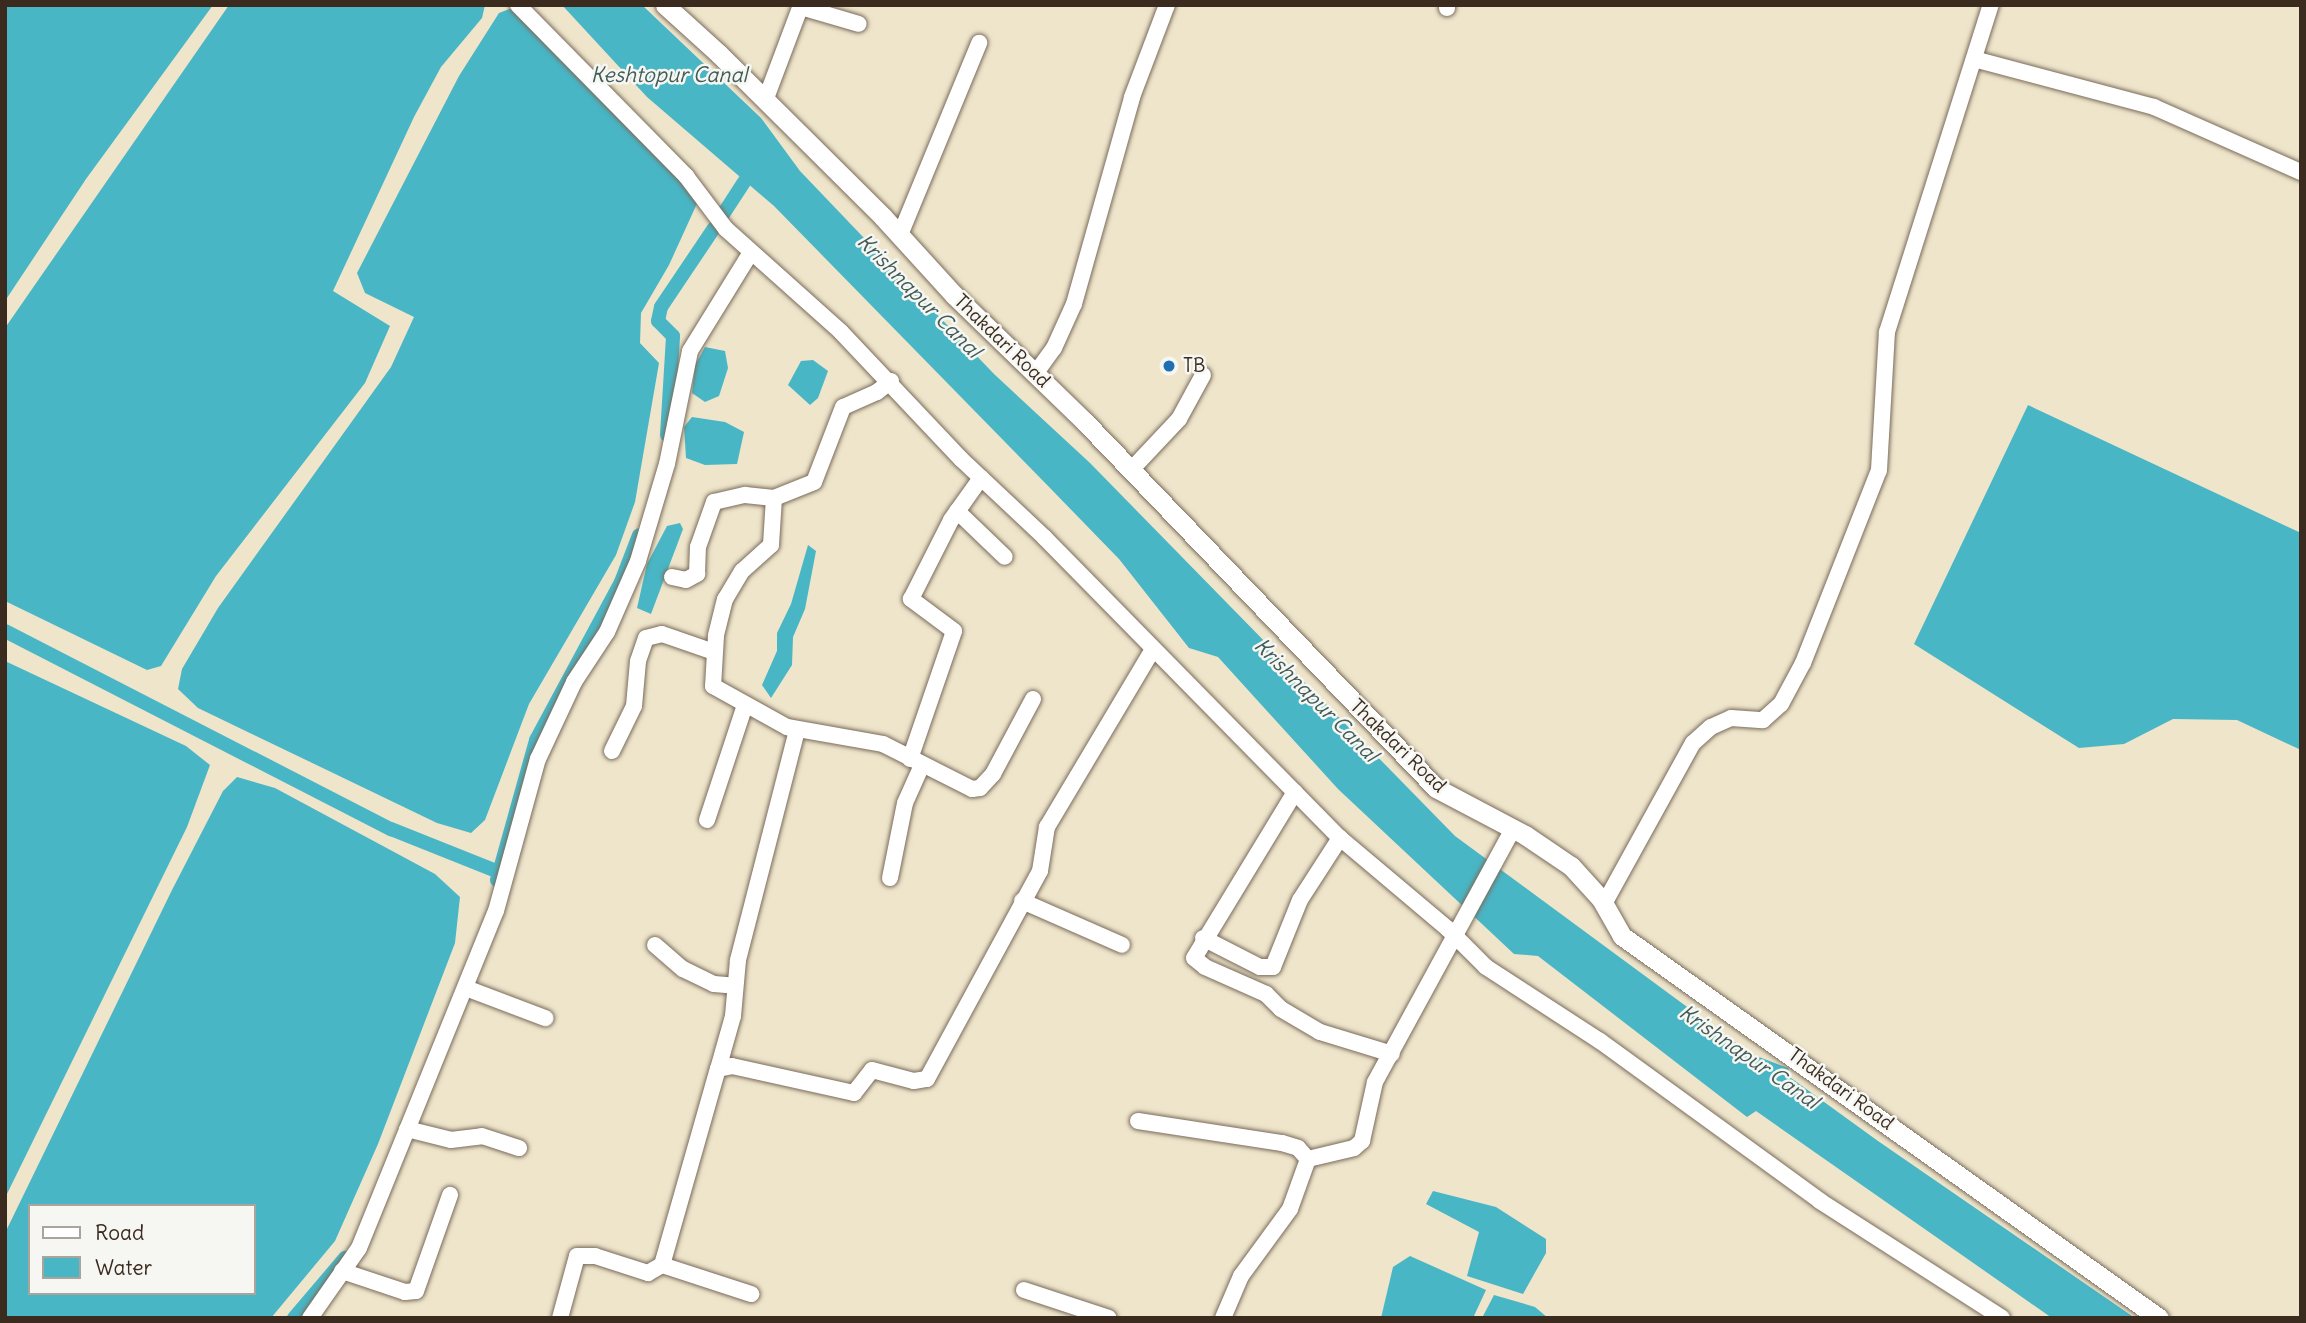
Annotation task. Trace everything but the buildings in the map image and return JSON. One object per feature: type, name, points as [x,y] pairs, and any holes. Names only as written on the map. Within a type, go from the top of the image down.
[{"type":"street","points":[[517,5],[686,176],[710,214],[750,254],[816,308],[891,381],[981,478],[1340,838],[1459,929],[1486,967],[1600,1041],[1820,1201],[2002,1318]]},
{"type":"street","name":"Thakdari Road","points":[[665,5],[765,101],[1131,470],[1436,788],[1513,830],[1571,866],[1604,904],[1622,936],[2159,1318]]},
{"type":"street","points":[[1035,374],[1054,348],[1074,304],[1132,97],[1167,5]]},
{"type":"street","points":[[1604,904],[1693,743],[1711,727],[1731,718],[1763,720],[1781,704],[1803,663],[1879,470],[1887,332],[1991,5]]},
{"type":"street","points":[[765,101],[801,6],[859,24]]},
{"type":"street","points":[[900,236],[979,43]]},
{"type":"street","points":[[1974,59],[2154,107],[2301,172]]},
{"type":"street","points":[[310,1318],[359,1248],[496,911],[538,759],[574,681],[607,632],[638,561],[667,464],[690,351],[750,254]]},
{"type":"street","points":[[1131,470],[1179,419],[1203,375]]},
{"type":"street","points":[[672,577],[689,580],[698,574],[698,547],[714,502],[745,495],[774,498],[814,482],[844,407],[877,392],[891,381]]},
{"type":"street","points":[[890,878],[905,803],[954,631],[911,599],[957,511],[981,478]]},
{"type":"street","points":[[774,498],[771,545],[731,585],[714,652],[713,686],[797,731],[855,736],[916,762],[959,785],[980,788],[993,774],[1032,699]]},
{"type":"street","points":[[957,511],[1005,557]]},
{"type":"street","points":[[612,751],[634,706],[638,661],[646,638],[662,634],[714,652]]},
{"type":"street","points":[[718,1069],[732,1066],[854,1093],[872,1070],[922,1082],[934,1069],[1040,871],[1047,827],[1153,649]]},
{"type":"street","points":[[707,820],[745,705]]},
{"type":"street","points":[[560,1318],[577,1256],[595,1255],[648,1273],[662,1265],[733,1016],[735,986],[752,900],[797,731]]},
{"type":"street","points":[[1295,792],[1203,938],[1194,958],[1205,967],[1266,994],[1281,1009],[1320,1032],[1392,1054]]},
{"type":"street","points":[[1308,1158],[1354,1148],[1362,1141],[1375,1082],[1513,830]]},
{"type":"street","points":[[1203,938],[1260,967],[1273,967],[1300,900],[1340,838]]},
{"type":"street","points":[[1022,901],[1122,945]]},
{"type":"street","points":[[655,945],[683,968],[714,984],[735,986]]},
{"type":"street","points":[[466,988],[545,1018]]},
{"type":"street","points":[[1138,1121],[1282,1143],[1298,1148],[1308,1158]]},
{"type":"street","points":[[407,1129],[451,1140],[482,1136],[519,1148]]},
{"type":"street","points":[[1223,1318],[1241,1276],[1290,1209],[1308,1158]]},
{"type":"street","points":[[342,1271],[405,1292],[416,1291],[450,1195]]},
{"type":"street","points":[[662,1265],[751,1294]]},
{"type":"street","points":[[1024,1290],[1109,1318]]},
{"type":"water","points":[[5,5],[213,5],[86,179],[5,301]]},
{"type":"water","points":[[229,5],[485,5],[482,18],[441,67],[414,117],[333,291],[390,326],[365,383],[216,576],[161,666],[147,670],[5,601],[5,328]]},
{"type":"water","name":"Keshtopur Canal","points":[[562,5],[642,5],[761,118],[800,171],[994,374],[1090,463],[1455,836],[1751,1054],[1788,1068],[1791,1078],[1878,1141],[2135,1318],[2052,1318],[1756,1111],[1747,1117],[1538,956],[1514,954],[1338,789],[1218,657],[1189,648],[1119,559],[1051,489],[774,206],[647,97]]},
{"type":"water","points":[[512,8],[700,197],[669,265],[641,313],[640,343],[659,363],[635,502],[616,555],[529,704],[485,820],[471,833],[437,823],[198,708],[178,689],[182,669],[218,608],[391,367],[414,317],[365,293],[357,273],[459,76],[499,13]]},
{"type":"water","points":[[705,347],[725,351],[728,368],[719,396],[705,402],[692,393],[695,365]]},
{"type":"water","points":[[813,360],[828,371],[818,398],[810,405],[788,385],[801,361]]},
{"type":"water","points":[[2028,405],[2301,533],[2301,750],[2237,720],[2173,719],[2124,744],[2079,748],[1914,644]]},
{"type":"water","points":[[692,417],[725,422],[744,432],[737,464],[705,465],[686,458],[684,427]]},
{"type":"water","points":[[680,523],[683,529],[651,614],[637,608],[647,564],[667,526]]},
{"type":"water","points":[[808,545],[816,551],[805,609],[793,637],[792,665],[771,698],[762,685],[777,651],[777,633],[791,604]]},
{"type":"water","points":[[5,661],[186,746],[210,765],[187,827],[5,1198]]},
{"type":"water","points":[[237,777],[275,788],[435,874],[460,897],[455,943],[378,1144],[335,1241],[271,1318],[5,1318],[5,1233],[223,791]]},
{"type":"water","points":[[1433,1191],[1496,1207],[1546,1239],[1546,1253],[1523,1294],[1467,1276],[1479,1232],[1426,1204]]},
{"type":"water","points":[[1410,1256],[1486,1290],[1473,1318],[1381,1318],[1393,1267]]},
{"type":"water","points":[[1494,1295],[1535,1307],[1548,1318],[1482,1318]]},
{"type":"waterway","points":[[720,219],[744,182]]},
{"type":"waterway","points":[[667,435],[673,336],[658,321],[661,307],[714,228]]},
{"type":"waterway","points":[[497,880],[536,740],[621,582],[639,535]]},
{"type":"waterway","points":[[5,631],[391,829],[499,872]]},
{"type":"waterway","points":[[294,1318],[345,1258]]},
{"type":"place","name":"TB","points":[[1169,366]]},
{"type":"water label","name":"Krishnapur Canal","points":[[919,296]]},
{"type":"water label","name":"Krishnapur Canal","points":[[1316,700]]},
{"type":"water label","name":"Krishnapur Canal","points":[[1749,1057]]}]
